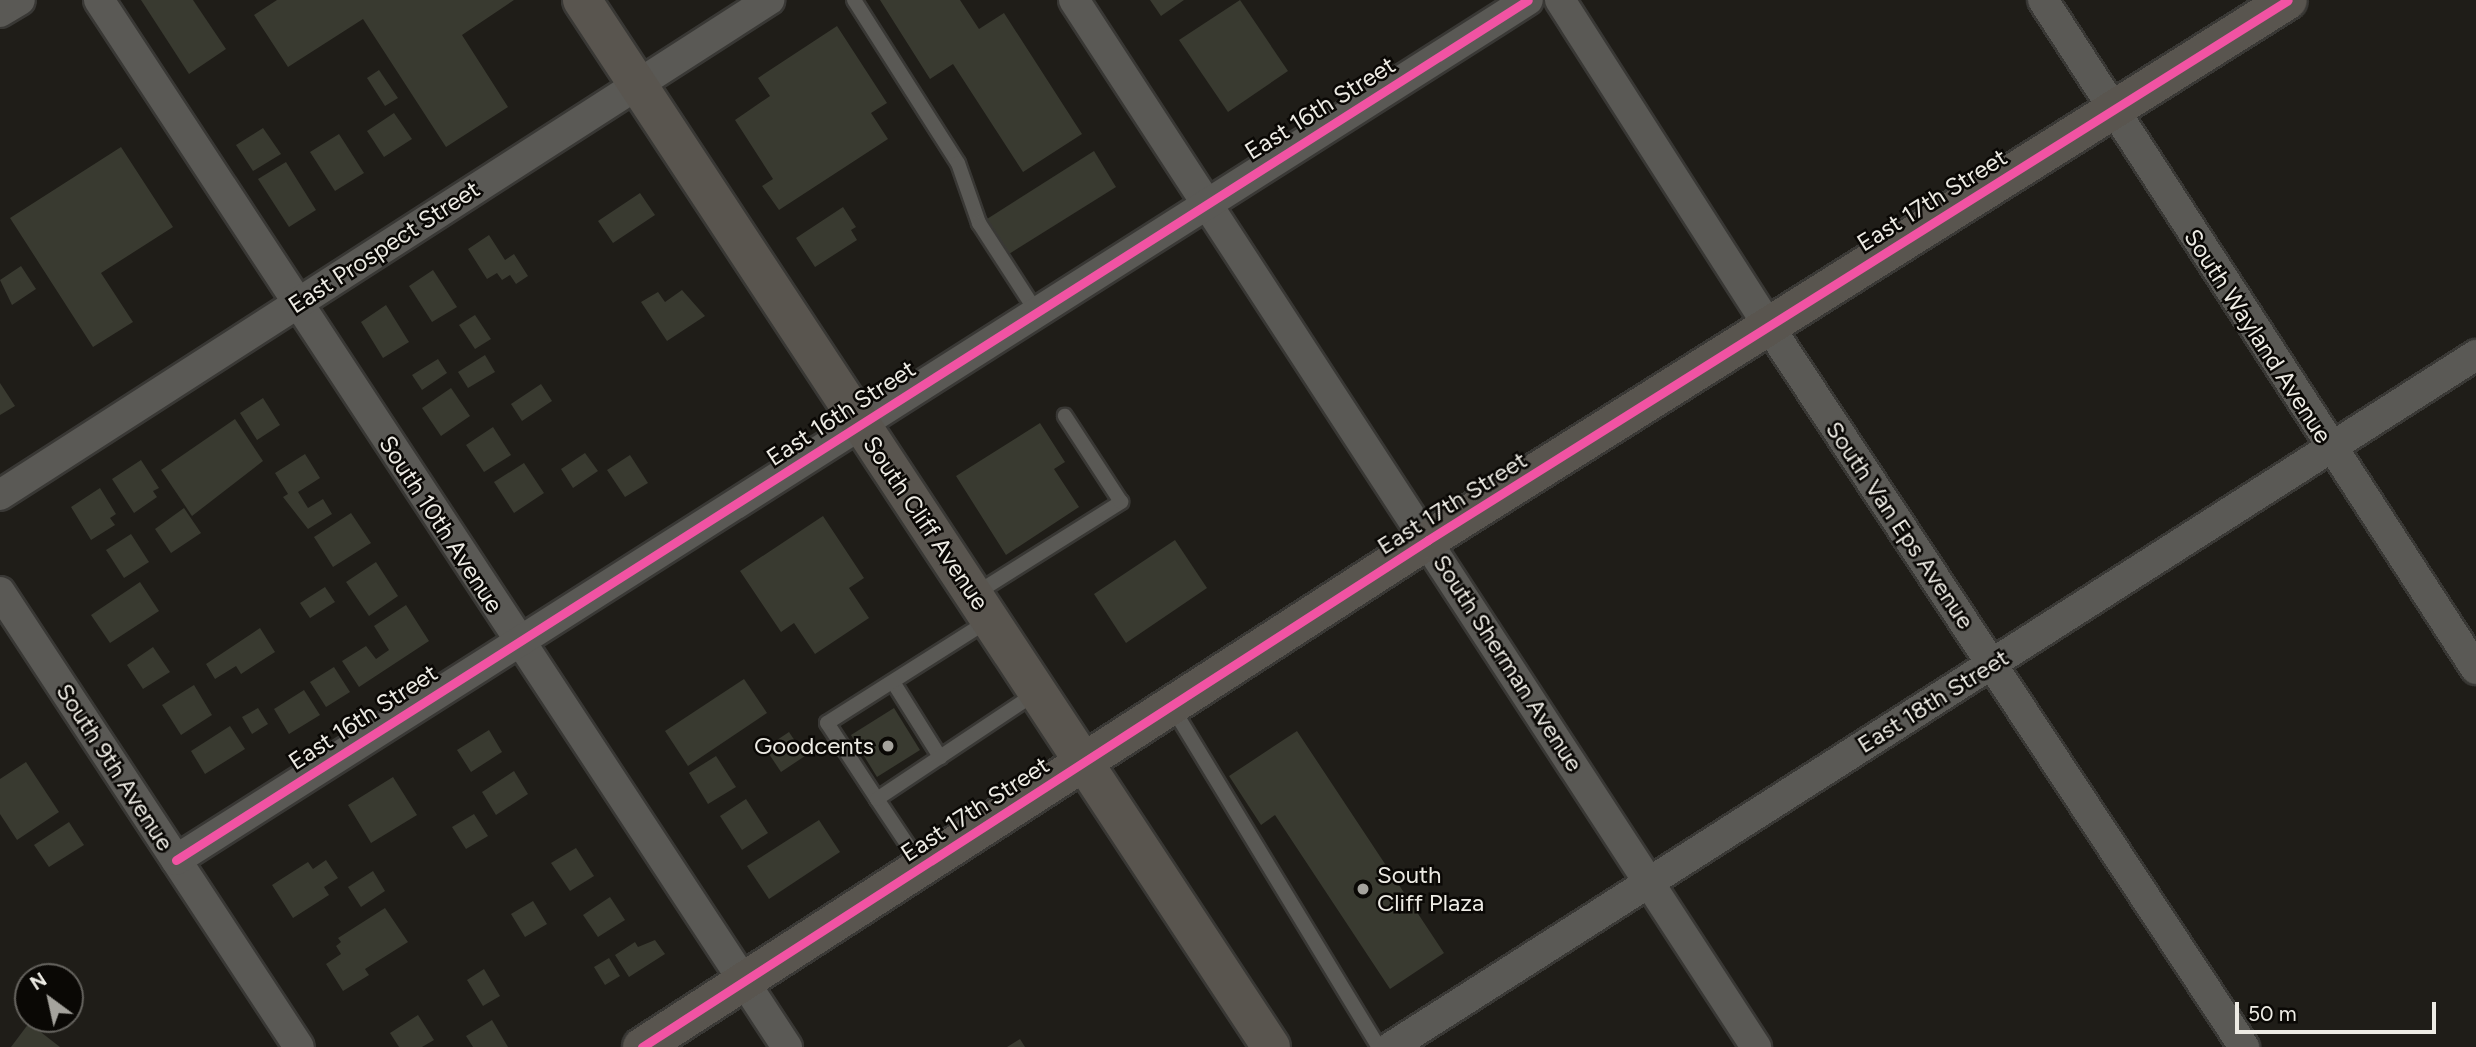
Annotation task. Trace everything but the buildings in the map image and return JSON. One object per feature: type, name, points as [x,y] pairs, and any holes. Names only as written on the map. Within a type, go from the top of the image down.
[{"type":"street","points":[[0,12],[20,0]]},
{"type":"street","name":"South 10th Avenue","points":[[99,0],[295,303],[787,1047]]},
{"type":"street","name":"South Cliff Avenue","points":[[582,0],[1270,1047]]},
{"type":"street","name":"East Prospect Street","points":[[0,495],[769,0]]},
{"type":"street","name":"South Sherman Avenue","points":[[1074,0],[1429,540],[1756,1047]]},
{"type":"street","name":"East 16th Street","points":[[176,860],[1206,201],[1528,0]]},
{"type":"street","name":"South Van Eps Avenue","points":[[1560,0],[1768,325],[2244,1047]]},
{"type":"street","name":"South Wayland Avenue","points":[[2043,0],[2330,448],[2476,668]]},
{"type":"street","name":"East 17th Street","points":[[642,1047],[1429,540],[2288,0]]},
{"type":"street","name":"East 18th Street","points":[[1391,1047],[1648,879],[1992,664],[2476,355]]},
{"type":"street","name":"South 9th Avenue","points":[[0,592],[299,1047]]},
{"type":"lane","points":[[854,0],[958,163],[979,223],[1036,311]]},
{"type":"lane","points":[[922,866],[827,723],[893,682],[982,607],[1121,502],[1065,416]]},
{"type":"lane","points":[[893,682],[940,757]]},
{"type":"lane","points":[[877,799],[1038,692]]},
{"type":"lane","points":[[1171,706],[1378,1047]]},
{"type":"cycle path","points":[[176,860],[1528,0]]},
{"type":"cycle path","points":[[642,1047],[1428,540],[2288,0]]},
{"type":"place","name":"Goodcents","points":[[888,746]]},
{"type":"place","name":"South Cliff Plaza","points":[[1363,889]]}]
